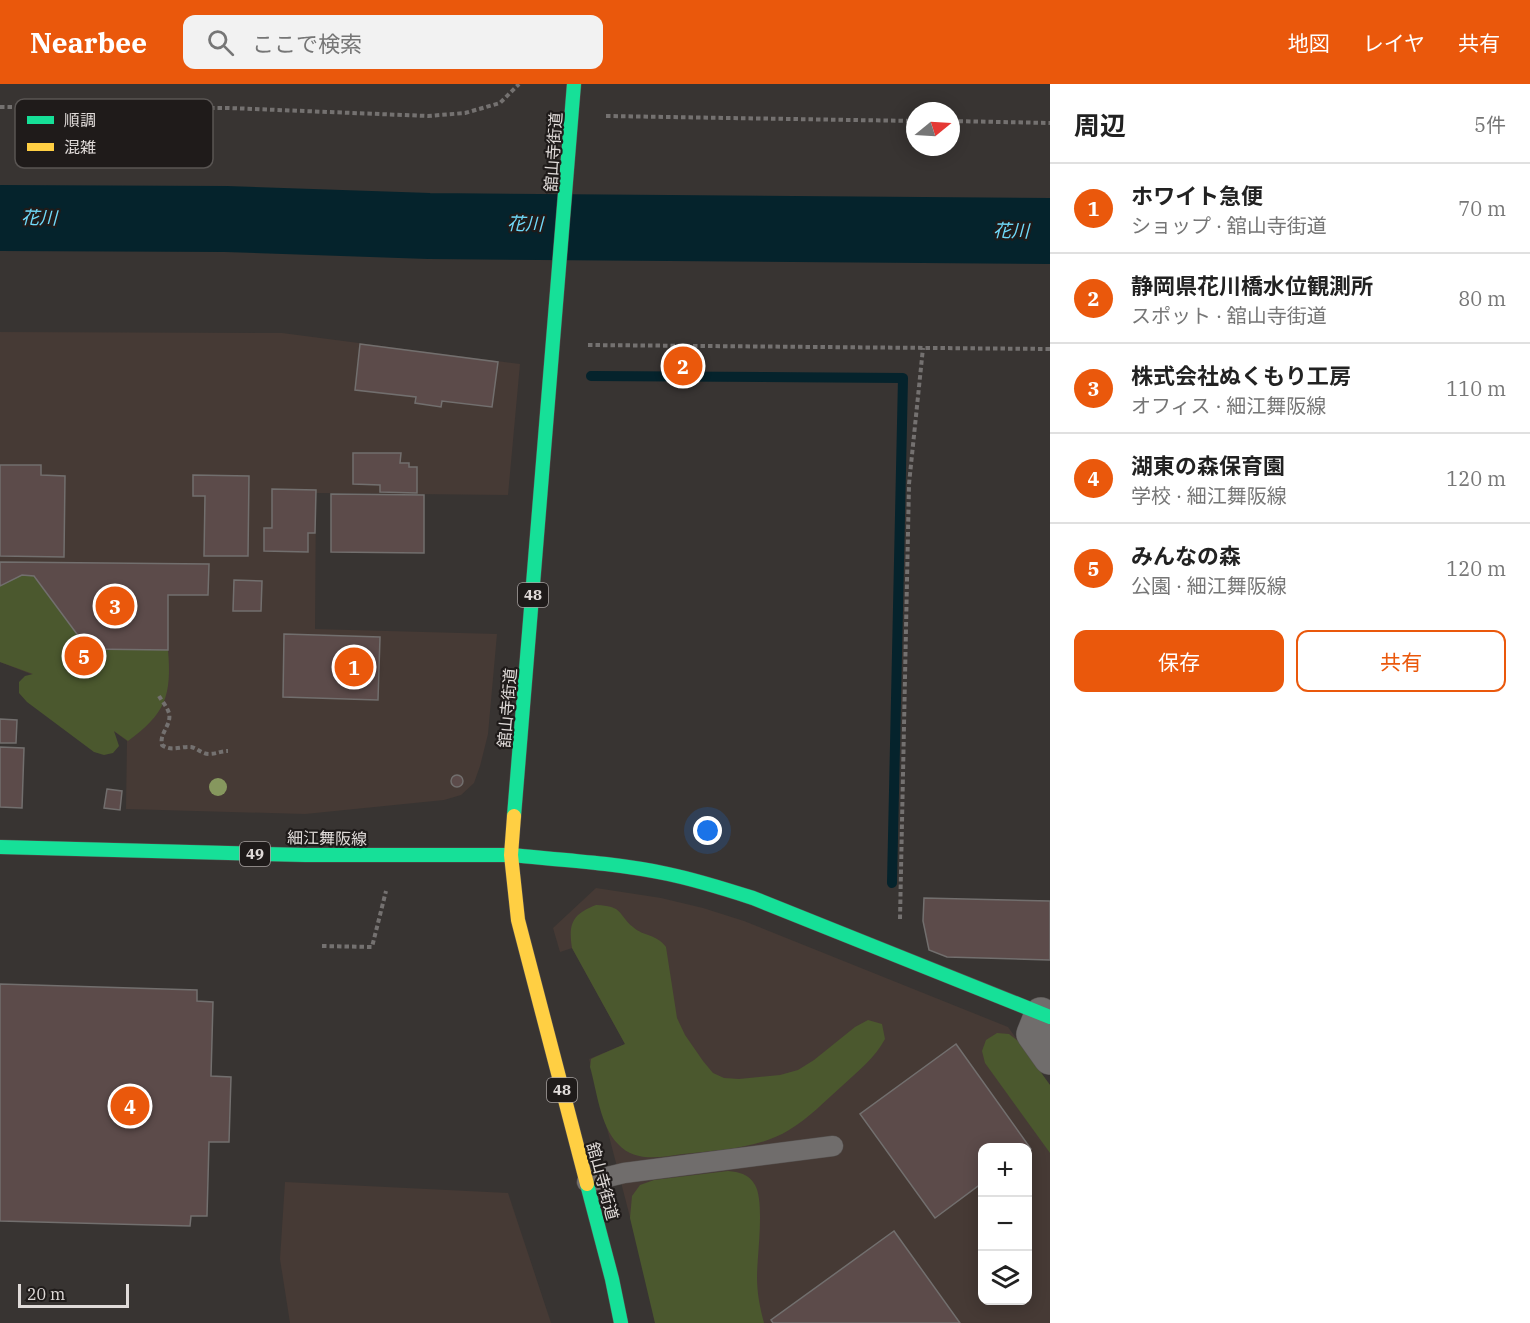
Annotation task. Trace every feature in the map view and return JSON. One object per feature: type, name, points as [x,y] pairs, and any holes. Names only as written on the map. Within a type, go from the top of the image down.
[{"type":"main road","name":"舘山寺街道","points":[[569,98],[555,340],[511,855],[518,920],[587,1182],[621,1323]]},
{"type":"main road","name":"細江舞阪線","points":[[0,847],[305,855],[511,855],[666,873],[753,898],[1046,1016]]},
{"type":"street","points":[[1046,1016],[1033,1034],[1050,1058]]},
{"type":"lane","points":[[587,1182],[624,1173],[833,1146]]},
{"type":"path","points":[[213,108],[428,116],[465,113],[500,103],[519,84]]},
{"type":"path","points":[[569,98],[906,120]]},
{"type":"path","points":[[0,107],[15,107]]},
{"type":"path","points":[[960,121],[1050,123]]},
{"type":"path","points":[[555,340],[1050,349]]},
{"type":"path","points":[[899,957],[909,484],[923,348]]},
{"type":"path","points":[[159,696],[169,715],[167,727],[162,736],[162,745],[173,749],[192,747],[208,754],[228,752]]},
{"type":"path","points":[[322,946],[372,947],[387,889]]},
{"type":"shaded area","points":[[0,332],[282,333],[520,364],[508,495],[316,493],[315,629],[497,634],[488,734],[474,783],[461,795],[444,800],[305,814],[126,809],[127,741],[43,679],[0,662]]},
{"type":"shaded area","points":[[596,888],[661,898],[744,921],[1008,1027],[1050,1085],[1050,1323],[655,1323],[644,1271],[589,1059],[625,1044],[572,948],[560,952],[553,928]]},
{"type":"shaded area","points":[[285,1182],[508,1193],[551,1323],[290,1323],[280,1259]]},
{"type":"green space","points":[[22,575],[34,576],[88,649],[168,650],[169,680],[163,703],[150,722],[128,741],[114,731],[119,746],[113,753],[104,755],[94,752],[27,702],[19,693],[19,682],[25,676],[33,674],[0,662],[0,586]]},
{"type":"green space","points":[[596,905],[616,909],[637,930],[658,939],[666,947],[677,1018],[685,1035],[713,1073],[724,1078],[739,1079],[780,1075],[798,1070],[855,1027],[868,1020],[882,1024],[885,1039],[866,1064],[817,1109],[777,1136],[751,1145],[724,1150],[657,1157],[632,1154],[618,1144],[607,1128],[590,1067],[591,1059],[625,1044],[572,948],[571,932],[574,920],[582,912]]},
{"type":"green space","points":[[997,1033],[1009,1034],[1018,1041],[1050,1085],[1050,1153],[985,1063],[982,1051],[986,1040]]},
{"type":"green space","points":[[728,1171],[747,1176],[753,1181],[758,1193],[760,1216],[757,1283],[764,1323],[655,1323],[630,1218],[632,1196],[640,1185],[654,1180]]},
{"type":"building","points":[[360,344],[498,362],[492,407],[442,401],[441,407],[415,403],[416,397],[355,390]]},
{"type":"building","points":[[678,362],[687,362],[688,371],[677,371]]},
{"type":"building","points":[[353,453],[401,453],[400,463],[409,463],[409,467],[417,467],[417,493],[380,492],[380,485],[353,484]]},
{"type":"building","points":[[0,465],[41,465],[41,475],[65,476],[64,557],[0,556]]},
{"type":"building","points":[[193,475],[249,476],[248,556],[204,556],[205,496],[193,496]]},
{"type":"building","points":[[272,489],[316,490],[315,533],[308,533],[308,552],[264,551],[264,528],[272,528]]},
{"type":"building","points":[[331,494],[424,495],[424,553],[331,552]]},
{"type":"building","points":[[0,562],[209,564],[208,595],[168,595],[168,650],[88,649],[34,576],[22,575],[0,586]]},
{"type":"building","points":[[234,580],[262,581],[261,611],[233,611]]},
{"type":"building","points":[[284,634],[380,637],[378,700],[283,697]]},
{"type":"building","points":[[0,719],[17,720],[16,743],[0,743]]},
{"type":"building","points":[[0,747],[24,748],[22,808],[0,807]]},
{"type":"building","points":[[459,775],[462,776],[462,786],[455,787],[452,786],[451,779],[452,776]]},
{"type":"building","points":[[107,789],[122,791],[120,810],[104,808]]},
{"type":"building","points":[[924,898],[1050,901],[1050,960],[947,957],[929,950],[923,921]]},
{"type":"building","points":[[0,984],[197,990],[197,1001],[213,1002],[211,1076],[231,1077],[229,1142],[209,1142],[207,1216],[191,1216],[190,1226],[0,1221]]},
{"type":"building","points":[[956,1044],[1027,1143],[978,1143],[978,1186],[935,1218],[860,1114]]},
{"type":"building","points":[[894,1231],[960,1323],[773,1323],[771,1320]]},
{"type":"waterway","name":"花川","points":[[0,218],[226,219],[429,226],[1050,231]]},
{"type":"waterway","points":[[591,376],[903,378],[892,883]]},
{"type":"traffic: fast","points":[[514,816],[574,84]]},
{"type":"traffic: fast","points":[[0,847],[305,855],[511,855]]},
{"type":"traffic: fast","points":[[511,855],[629,867],[679,876],[721,888],[753,898],[1050,1017]]},
{"type":"traffic: fast","points":[[587,1184],[621,1323]]},
{"type":"traffic: slow","points":[[514,816],[511,855],[518,920],[587,1184]]},
{"type":"place","name":"静岡県花川橋水位観測所","points":[[683,366]]},
{"type":"place","name":"株式会社ぬくもり工房","points":[[115,606]]},
{"type":"place","name":"みんなの森","points":[[84,656]]},
{"type":"place","name":"ホワイト急便","points":[[354,667]]},
{"type":"place","name":"湖東の森保育園","points":[[130,1106]]}]
